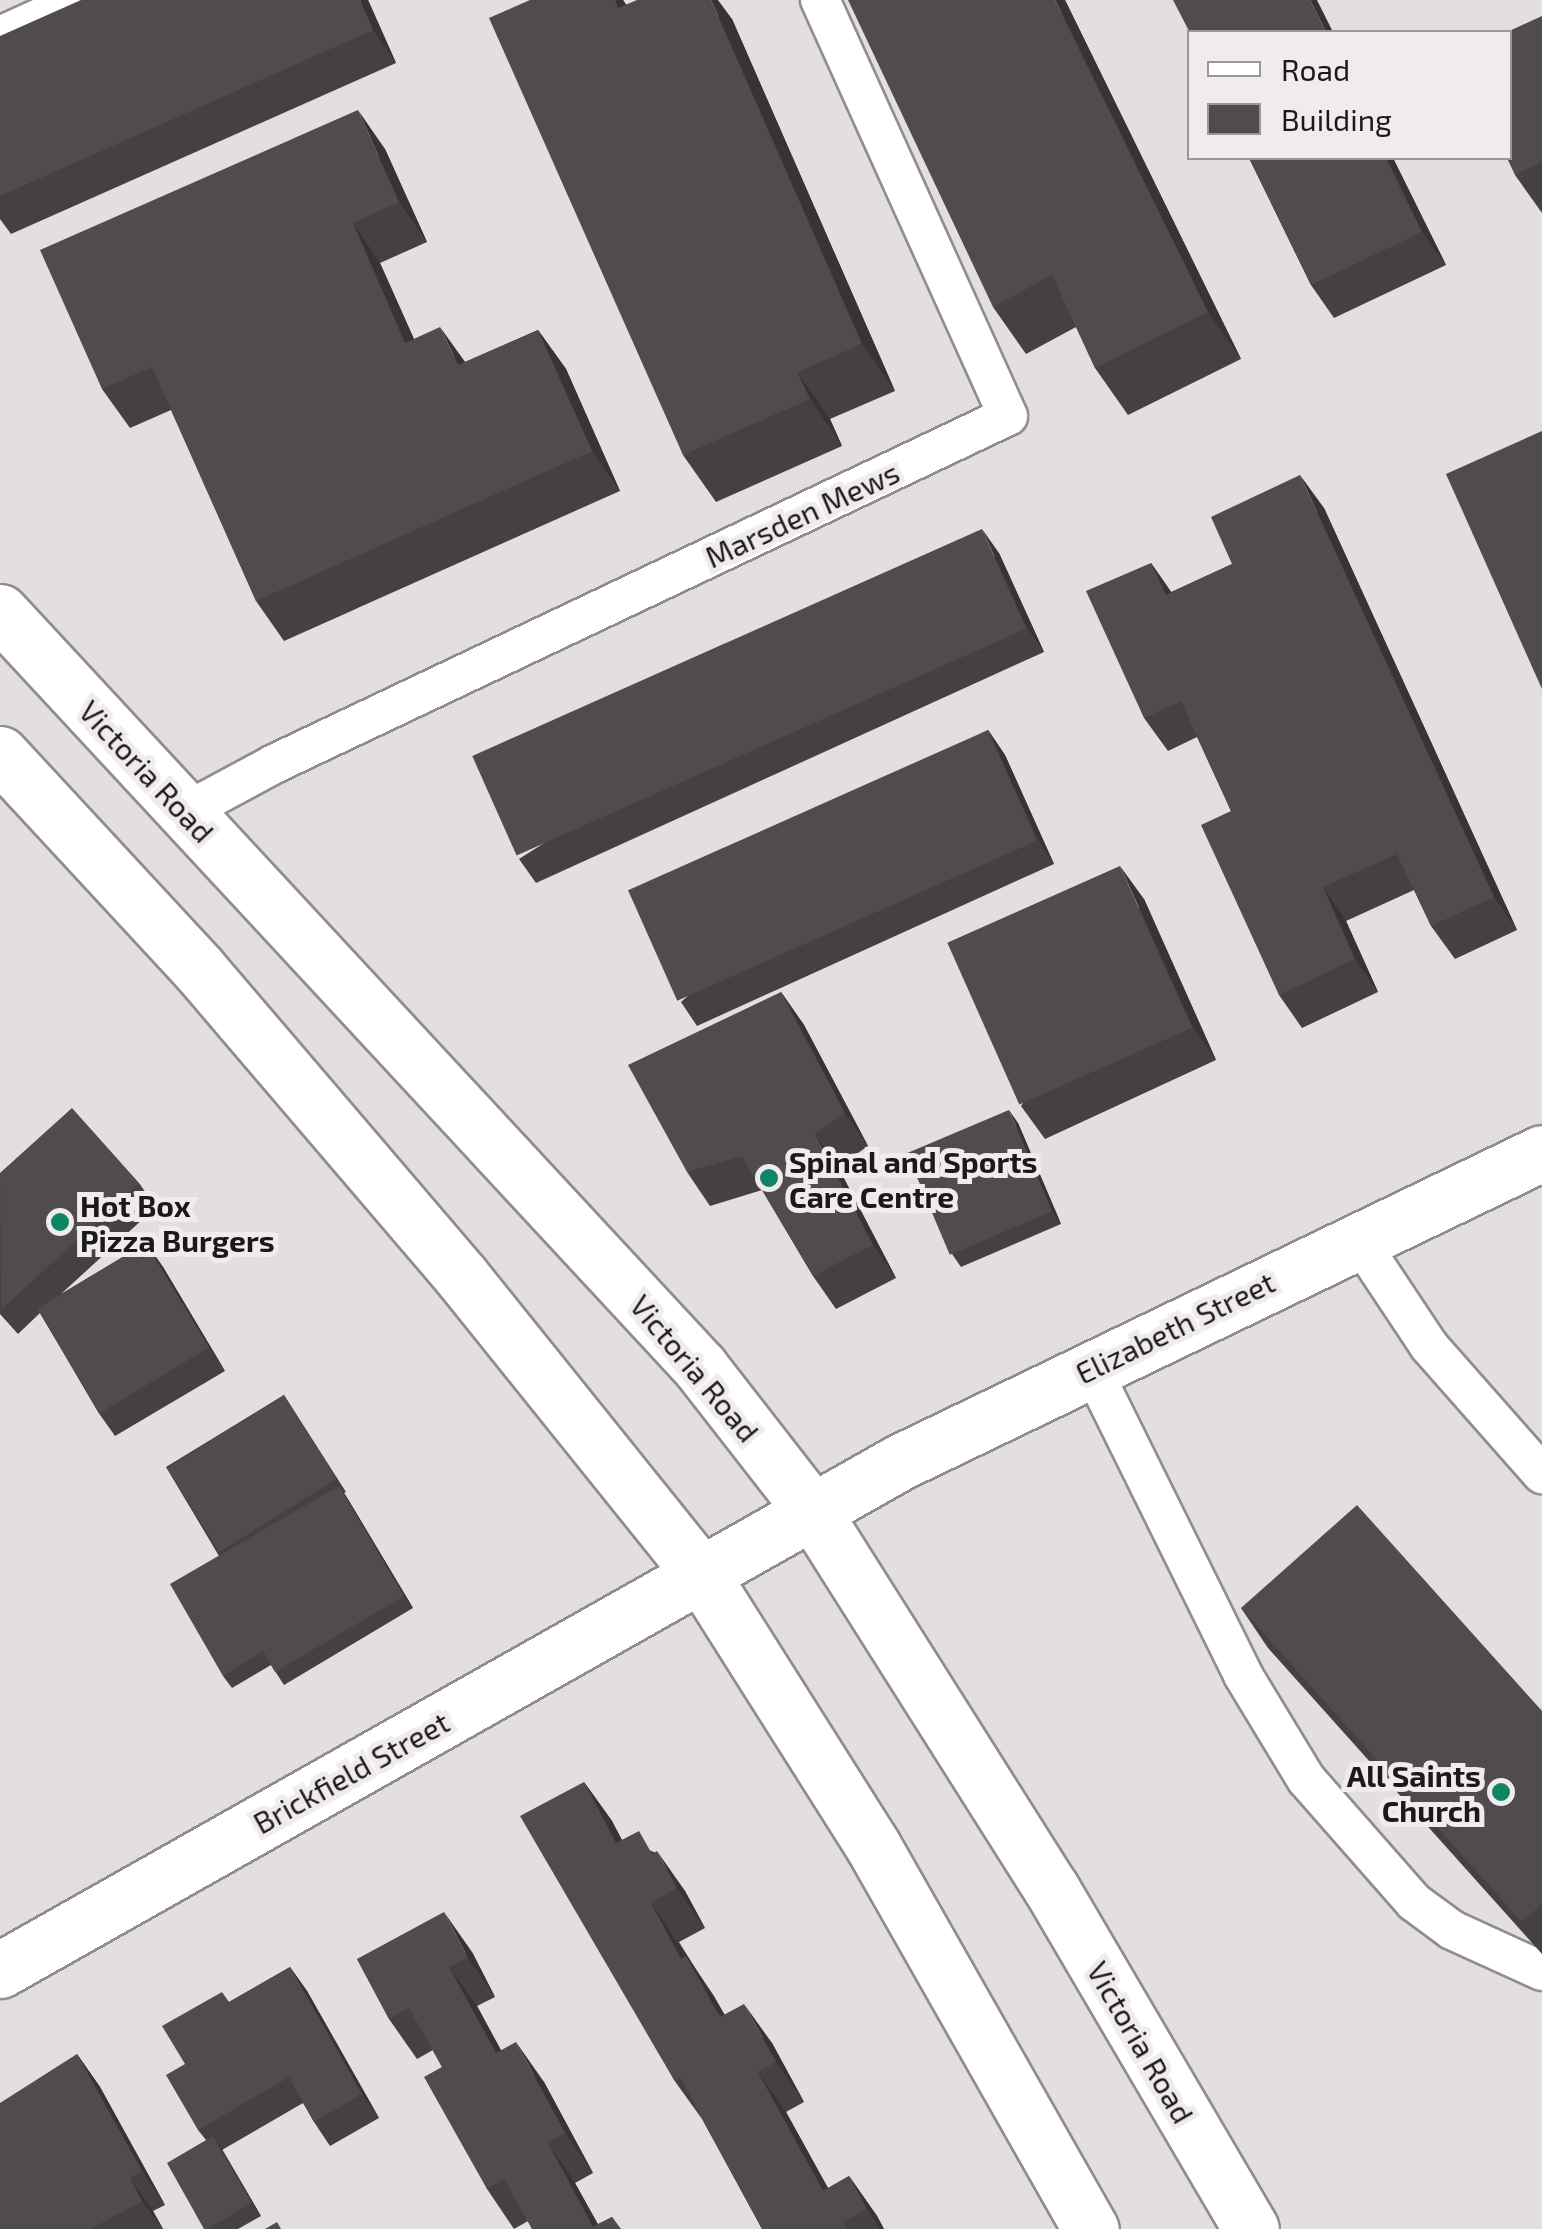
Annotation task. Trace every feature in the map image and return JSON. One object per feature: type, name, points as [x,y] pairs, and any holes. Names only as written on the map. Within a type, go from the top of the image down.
[{"type":"main road","name":"Victoria Road","points":[[0,612],[700,1367],[813,1512],[1041,1872],[1250,2229]]},
{"type":"main road","points":[[0,754],[224,998],[462,1277],[701,1574],[873,1846],[1091,2229]]},
{"type":"main road","name":"Elizabeth Street","points":[[701,1574],[1092,1367],[1542,1152]]},
{"type":"main road","name":"Brickfield Street","points":[[0,1970],[701,1574]]},
{"type":"lane","points":[[0,36],[79,0]]},
{"type":"lane","name":"Marsden Mews","points":[[184,812],[274,764],[1008,416],[820,0]]},
{"type":"lane","points":[[1358,1240],[1430,1346],[1542,1474]]},
{"type":"lane","points":[[1092,1367],[1243,1675],[1306,1779],[1414,1902],[1479,1945],[1542,1971]]},
{"type":"building","points":[[81,0],[360,0],[373,30],[0,196],[0,36]]},
{"type":"building","points":[[530,0],[615,0],[618,8],[637,0],[711,0],[862,344],[797,372],[810,399],[683,455],[489,18]]},
{"type":"building","points":[[848,0],[1055,0],[1208,312],[1095,368],[1052,275],[993,307]]},
{"type":"building","points":[[1173,0],[1310,0],[1325,30],[1188,30]]},
{"type":"building","points":[[1542,16],[1542,162],[1515,175],[1508,160],[1512,160],[1511,30]]},
{"type":"building","points":[[358,110],[399,202],[353,223],[405,343],[440,327],[458,365],[538,330],[592,451],[256,601],[152,367],[102,389],[40,250]]},
{"type":"building","points":[[1250,160],[1387,160],[1422,232],[1311,285]]},
{"type":"building","points":[[1542,431],[1542,689],[1446,474]]},
{"type":"building","points":[[1300,475],[1494,897],[1431,926],[1397,854],[1323,887],[1355,959],[1279,995],[1201,825],[1231,811],[1181,701],[1144,718],[1086,591],[1151,563],[1166,595],[1232,564],[1211,517]]},
{"type":"building","points":[[982,529],[1026,629],[517,856],[472,756]]},
{"type":"building","points":[[988,730],[1037,841],[677,1001],[628,890]]},
{"type":"building","points":[[1120,866],[1192,1028],[1019,1105],[947,943]]},
{"type":"building","name":"Spinal and Sports Care Centre","points":[[781,992],[845,1113],[815,1134],[873,1245],[813,1276],[742,1156],[687,1172],[628,1065]]},
{"type":"building","points":[[72,1108],[139,1183],[1,1310],[0,1173]]},
{"type":"building","points":[[1009,1110],[1052,1211],[950,1255],[907,1153]]},
{"type":"building","points":[[146,1243],[209,1348],[100,1413],[37,1308]]},
{"type":"building","points":[[284,1395],[336,1479],[219,1552],[167,1468]]},
{"type":"building","points":[[339,1486],[404,1596],[275,1672],[263,1651],[223,1676],[170,1584]]},
{"type":"building","name":"All Saints Church","points":[[1357,1505],[1542,1711],[1542,1904],[1522,1922],[1241,1608]]},
{"type":"building","points":[[584,1782],[616,1843],[639,1831],[652,1854],[657,1851],[677,1888],[651,1903],[681,1959],[686,1956],[720,2017],[744,2004],[776,2062],[758,2072],[823,2191],[849,2176],[867,2209],[843,2222],[847,2229],[762,2229],[680,2077],[674,2080],[520,1816]]},
{"type":"building","points":[[444,1912],[468,1958],[449,1967],[496,2053],[516,2042],[565,2133],[548,2143],[593,2227],[612,2217],[620,2229],[532,2229],[504,2179],[487,2189],[424,2077],[442,2067],[409,2008],[389,2019],[357,1959]]},
{"type":"building","points":[[290,1967],[362,2094],[314,2122],[289,2077],[198,2130],[166,2075],[185,2064],[162,2026],[222,1992],[229,2002]]},
{"type":"building","points":[[77,2054],[142,2171],[130,2178],[142,2201],[91,2229],[0,2229],[0,2103]]},
{"type":"building","points":[[213,2136],[252,2203],[204,2229],[167,2163]]},
{"type":"place","name":"Spinal and Sports Care Centre","points":[[769,1178]]},
{"type":"place","name":"Hot Box Pizza Burgers","points":[[60,1222]]},
{"type":"place","name":"All Saints Church","points":[[1501,1792]]}]
